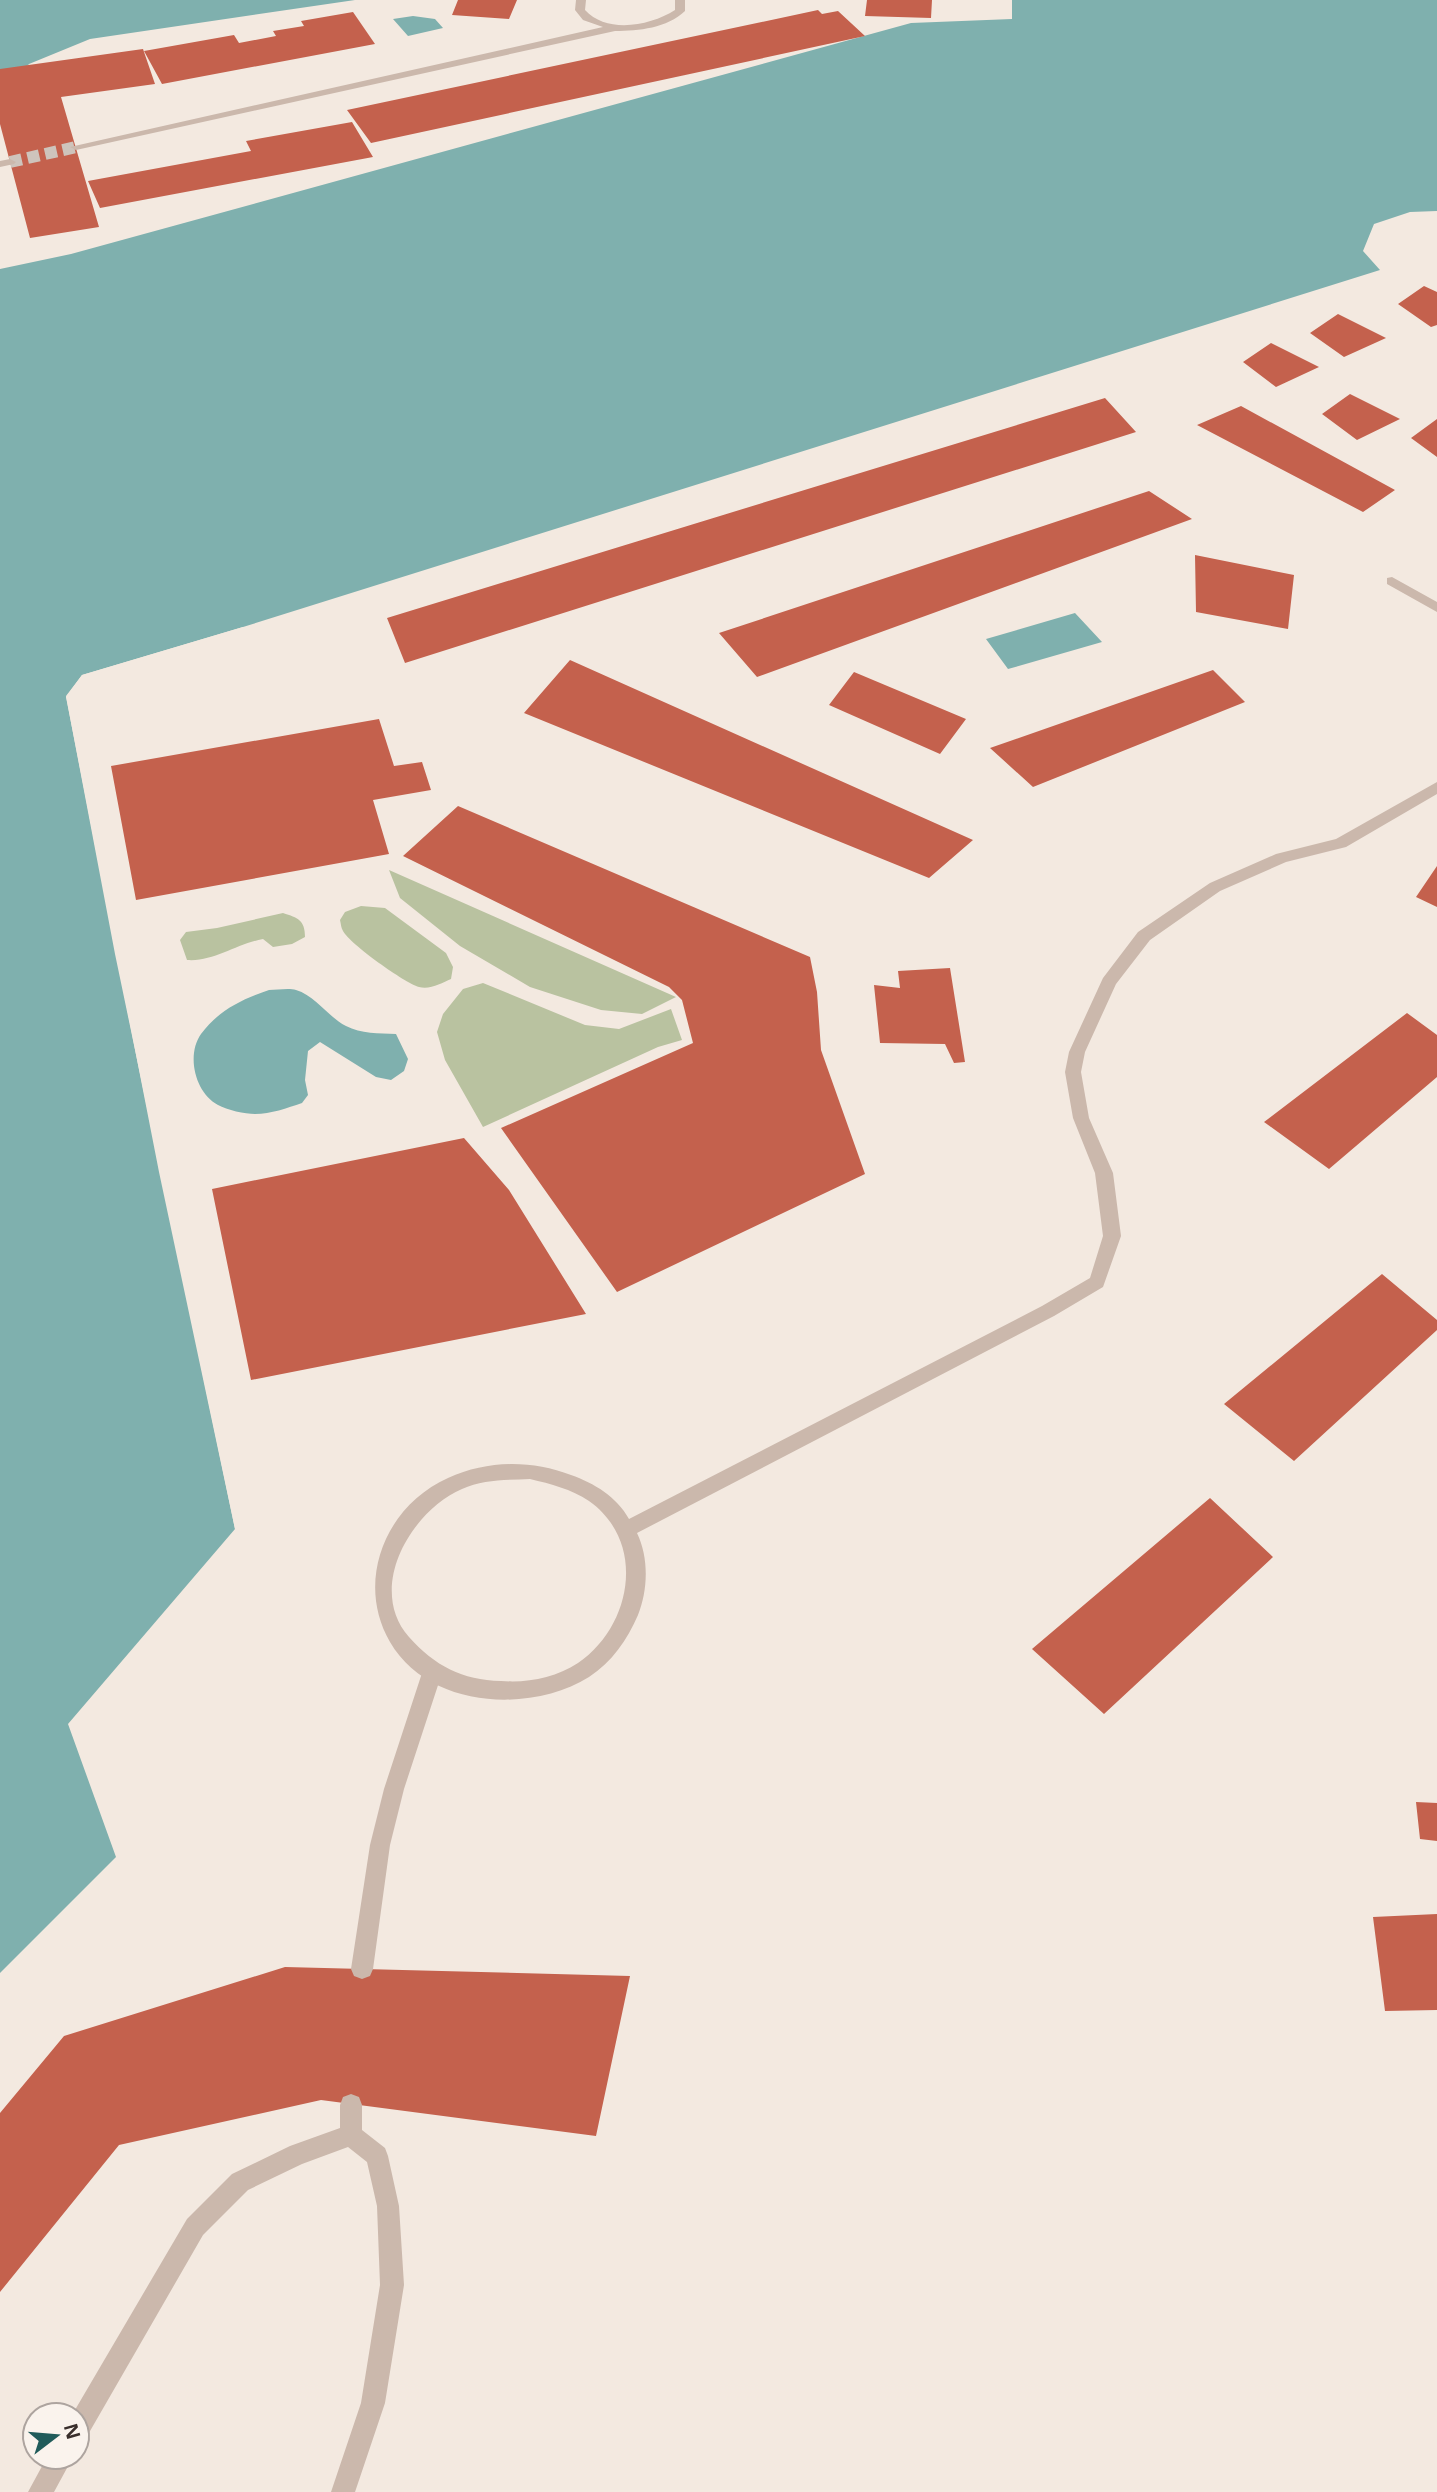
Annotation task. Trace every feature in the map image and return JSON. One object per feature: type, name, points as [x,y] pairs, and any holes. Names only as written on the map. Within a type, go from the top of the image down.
[{"type":"street","points":[[581,0],[580,10],[587,18],[615,28]]},
{"type":"street","points":[[76,147],[615,28],[642,28],[666,22],[680,11],[680,0]]},
{"type":"street","points":[[1392,581],[1437,608]]},
{"type":"street","points":[[627,1529],[1048,1311],[1097,1282],[1112,1236],[1104,1173],[1081,1118],[1073,1072],[1077,1052],[1109,982],[1144,936],[1215,887],[1281,858],[1341,843],[1437,787]]},
{"type":"street","points":[[530,1471],[570,1481],[603,1501],[627,1529],[638,1564],[636,1600],[620,1634],[593,1663],[555,1684],[513,1692],[471,1689],[432,1673],[403,1647],[385,1613],[382,1577],[394,1540],[416,1509],[449,1486],[489,1473],[530,1471]]},
{"type":"street","points":[[362,1969],[380,1845],[394,1789],[432,1673]]},
{"type":"street","points":[[351,2105],[351,2135]]},
{"type":"street","points":[[91,2405],[195,2227],[240,2182],[298,2154],[351,2135]]},
{"type":"street","points":[[343,2492],[373,2403],[392,2285],[388,2206],[377,2156],[351,2135]]},
{"type":"street","points":[[40,2492],[53,2471]]},
{"type":"green space","points":[[389,870],[676,997],[642,1014],[601,1010],[530,987],[460,946],[400,898]]},
{"type":"green space","points":[[361,906],[385,908],[446,953],[453,967],[451,979],[432,987],[419,987],[366,953],[342,930],[340,920],[345,912]]},
{"type":"green space","points":[[283,913],[300,920],[305,937],[292,944],[273,947],[263,939],[216,956],[187,960],[180,940],[186,932]]},
{"type":"green space","points":[[483,983],[585,1025],[619,1029],[671,1009],[682,1040],[658,1047],[483,1127],[445,1060],[437,1032],[443,1014],[463,989]]},
{"type":"water","points":[[0,0],[355,0],[90,39],[29,64],[0,97]]},
{"type":"water","points":[[1012,0],[1437,0],[1437,211],[1410,212],[1374,224],[1363,251],[1380,270],[243,627],[82,675],[66,696],[115,954],[235,1529],[68,1724],[116,1857],[0,1973],[0,269],[71,254],[911,23],[1012,19]]},
{"type":"water","points":[[413,16],[435,19],[443,28],[408,36],[393,19]]},
{"type":"water","points":[[1075,613],[1102,642],[1008,669],[986,639]]},
{"type":"water","points":[[293,989],[303,993],[352,1029],[396,1034],[408,1059],[404,1071],[391,1080],[376,1077],[320,1042],[308,1051],[305,1080],[308,1095],[302,1103],[273,1112],[255,1114],[218,1105],[204,1092],[195,1073],[196,1043],[201,1034],[223,1012],[269,990]]},
{"type":"pier","points":[[243,627],[245,630],[84,678],[69,697],[118,954],[238,1530],[235,1529],[159,1172],[66,697],[82,675]]},
{"type":"building","points":[[458,0],[517,0],[509,19],[452,15]]},
{"type":"building","points":[[867,0],[932,0],[931,18],[865,16]]},
{"type":"building","points":[[818,10],[822,14],[838,11],[865,36],[371,143],[347,110]]},
{"type":"building","points":[[353,12],[375,44],[162,84],[144,51],[234,35],[239,43],[276,36],[273,31],[304,26],[301,21]]},
{"type":"building","points":[[143,49],[155,84],[61,97],[99,227],[30,238],[0,124],[0,69]]},
{"type":"building","points":[[352,122],[373,157],[100,208],[88,181],[251,151],[246,141]]},
{"type":"building","points":[[1424,286],[1437,292],[1437,325],[1431,327],[1398,304]]},
{"type":"building","points":[[1338,314],[1386,338],[1344,357],[1310,333]]},
{"type":"building","points":[[1271,343],[1319,367],[1276,387],[1243,362]]},
{"type":"building","points":[[1350,394],[1400,419],[1357,440],[1322,414]]},
{"type":"building","points":[[1105,398],[1136,432],[405,663],[387,618]]},
{"type":"building","points":[[1241,406],[1395,490],[1363,512],[1197,425]]},
{"type":"building","points":[[1437,419],[1437,457],[1411,438]]},
{"type":"building","points":[[1149,491],[1192,519],[757,677],[719,633]]},
{"type":"building","points":[[1195,555],[1294,575],[1288,629],[1196,612]]},
{"type":"building","points":[[570,660],[973,840],[929,878],[524,713]]},
{"type":"building","points":[[1213,670],[1245,702],[1033,787],[990,748]]},
{"type":"building","points":[[854,672],[966,719],[940,754],[829,705]]},
{"type":"building","points":[[379,719],[394,766],[422,762],[431,790],[373,800],[389,854],[136,900],[111,766]]},
{"type":"building","points":[[458,806],[810,957],[817,992],[821,1050],[865,1174],[617,1292],[501,1128],[693,1043],[682,1000],[669,987],[403,856]]},
{"type":"building","points":[[1437,866],[1437,907],[1416,897]]},
{"type":"building","points":[[950,968],[965,1062],[954,1063],[945,1044],[880,1043],[874,985],[900,988],[898,971]]},
{"type":"building","points":[[1407,1013],[1437,1035],[1437,1077],[1329,1169],[1264,1122]]},
{"type":"building","points":[[464,1138],[509,1190],[586,1314],[251,1380],[212,1189]]},
{"type":"building","points":[[1382,1274],[1437,1320],[1437,1330],[1294,1461],[1224,1404]]},
{"type":"building","points":[[1210,1498],[1273,1557],[1104,1714],[1032,1649]]},
{"type":"building","points":[[1416,1802],[1437,1803],[1437,1841],[1420,1839]]},
{"type":"building","points":[[1437,1914],[1437,2010],[1385,2011],[1373,1917]]},
{"type":"building","points":[[285,1967],[630,1976],[596,2136],[321,2100],[119,2145],[0,2292],[0,2113],[64,2036]]},
{"type":"tunnel","points":[[10,162],[76,147]]}]
